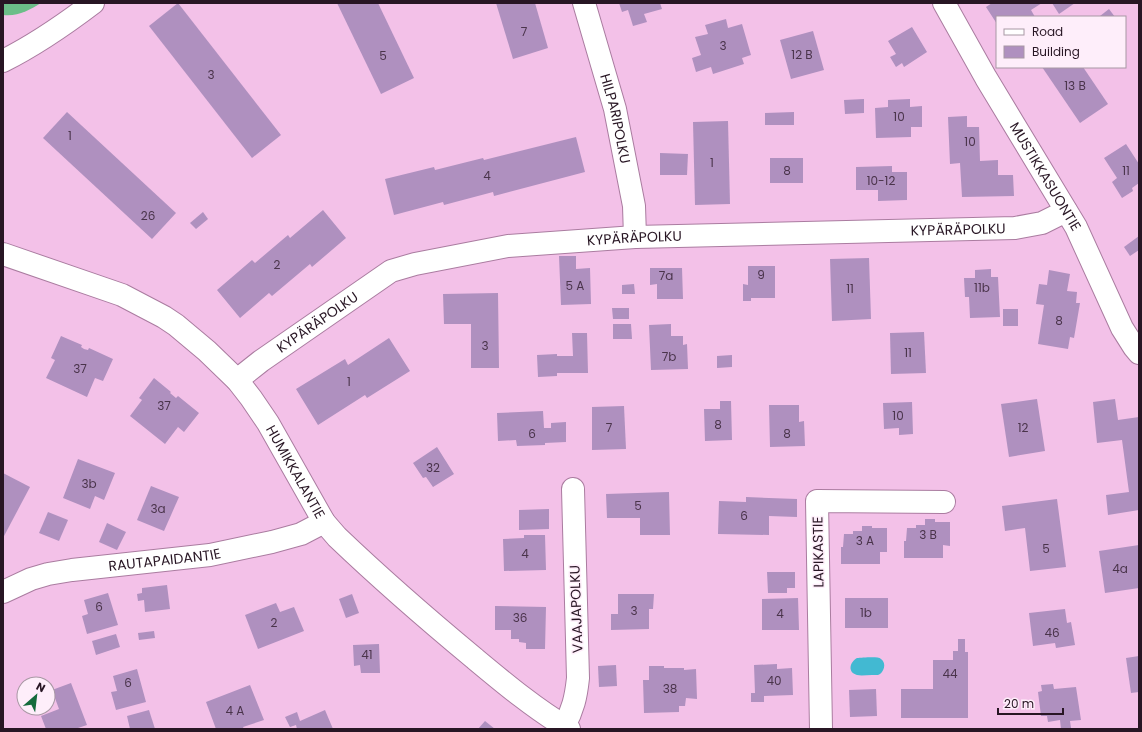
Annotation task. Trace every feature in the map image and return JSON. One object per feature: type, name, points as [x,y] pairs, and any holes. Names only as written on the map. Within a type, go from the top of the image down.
[{"type":"street","points":[[3,61],[26,49],[65,24],[93,3]]},
{"type":"street","name":"HILPARIPOLKU","points":[[584,3],[615,108],[634,206],[634,237]]},
{"type":"street","name":"MUSTIKKASUONTIE","points":[[944,3],[990,84],[1076,227],[1122,328],[1139,353]]},
{"type":"street","name":"KYPÄRÄPOLKU","points":[[237,380],[261,361],[391,271],[415,264],[508,246],[634,237],[1015,228],[1042,223],[1066,211]]},
{"type":"street","name":"HUMIKKALANTIE","points":[[3,254],[122,295],[148,308],[176,325],[207,351],[237,380],[251,398],[268,423],[324,522],[351,550],[438,628],[494,674],[567,728]]},
{"type":"street","name":"VAAJAPOLKU","points":[[567,728],[576,695],[578,678],[573,489]]},
{"type":"street","name":"LAPIKASTIE","points":[[821,729],[817,501],[944,502]]},
{"type":"street","name":"RAUTAPAIDANTIE","points":[[3,592],[31,579],[48,574],[210,555],[272,542],[301,534],[324,522]]},
{"type":"green space","points":[[3,3],[41,3],[23,12],[13,15],[3,15]]},
{"type":"water","points":[[857,658],[879,658],[884,663],[883,670],[878,675],[854,674],[851,669],[851,664]]},
{"type":"building","points":[[178,3],[281,135],[252,158],[149,26]]},
{"type":"building","points":[[337,3],[378,3],[414,78],[381,94]]},
{"type":"building","points":[[496,3],[535,3],[548,48],[513,59]]},
{"type":"building","points":[[619,3],[660,3],[662,9],[644,14],[647,22],[633,26],[628,10],[622,12]]},
{"type":"building","points":[[992,3],[1042,3],[1031,10],[1034,16],[996,16],[996,22],[986,7]]},
{"type":"building","points":[[1052,3],[1075,3],[1059,14]]},
{"type":"building","points":[[1109,9],[1114,16],[1100,16]]},
{"type":"building","points":[[726,19],[728,28],[742,24],[751,55],[742,58],[744,64],[713,74],[711,67],[696,72],[692,58],[701,55],[695,37],[708,34],[705,25]]},
{"type":"building","points":[[912,27],[927,52],[904,67],[902,63],[896,67],[890,57],[896,54],[888,41]]},
{"type":"building","points":[[813,31],[824,70],[791,79],[780,40]]},
{"type":"building","points":[[1043,68],[1084,68],[1108,104],[1080,123]]},
{"type":"building","points":[[864,99],[864,113],[845,114],[844,100]]},
{"type":"building","points":[[910,99],[910,107],[922,106],[922,127],[911,127],[911,137],[876,138],[875,108],[888,107],[888,100]]},
{"type":"building","points":[[67,112],[176,213],[152,239],[43,138]]},
{"type":"building","points":[[794,112],[794,125],[765,125],[765,113]]},
{"type":"building","points":[[967,116],[967,127],[979,127],[980,161],[998,160],[998,175],[1013,175],[1014,196],[962,197],[960,163],[950,164],[948,117]]},
{"type":"building","points":[[728,121],[730,204],[695,205],[693,122]]},
{"type":"building","points":[[576,137],[585,172],[494,196],[493,192],[444,205],[443,202],[394,215],[385,179],[434,167],[435,170],[483,158],[484,160]]},
{"type":"building","points":[[1126,144],[1139,164],[1139,183],[1132,188],[1133,191],[1122,198],[1112,182],[1117,178],[1104,158]]},
{"type":"building","points":[[660,153],[688,154],[687,175],[660,175]]},
{"type":"building","points":[[770,158],[803,158],[803,183],[770,183]]},
{"type":"building","points":[[892,166],[892,172],[907,172],[907,200],[878,201],[878,190],[856,190],[856,167]]},
{"type":"building","points":[[323,210],[346,238],[312,267],[310,264],[272,296],[269,293],[240,318],[217,290],[252,260],[255,263],[288,235],[290,238]]},
{"type":"building","points":[[203,212],[208,219],[196,229],[190,223]]},
{"type":"building","points":[[1139,236],[1139,250],[1130,256],[1124,247]]},
{"type":"building","points":[[559,256],[576,256],[576,269],[590,268],[591,304],[561,305]]},
{"type":"building","points":[[869,258],[871,319],[832,321],[830,259]]},
{"type":"building","points":[[748,266],[775,266],[775,298],[751,298],[751,301],[743,301],[743,284],[748,285]]},
{"type":"building","points":[[650,268],[682,268],[683,299],[657,299],[657,284],[650,285]]},
{"type":"building","points":[[991,269],[991,277],[998,277],[1000,317],[970,318],[969,297],[965,297],[964,278],[975,278],[975,270]]},
{"type":"building","points":[[1049,270],[1070,274],[1067,291],[1077,292],[1076,303],[1080,303],[1074,338],[1070,337],[1068,349],[1038,344],[1044,305],[1036,304],[1039,284],[1047,285]]},
{"type":"building","points":[[634,284],[635,294],[622,294],[622,285]]},
{"type":"building","points":[[498,293],[499,368],[471,368],[471,324],[444,324],[443,294]]},
{"type":"building","points":[[612,308],[629,308],[629,319],[613,319]]},
{"type":"building","points":[[1003,309],[1018,309],[1018,326],[1003,326]]},
{"type":"building","points":[[613,324],[631,324],[632,339],[613,339]]},
{"type":"building","points":[[671,324],[671,336],[683,336],[683,345],[687,344],[688,369],[651,370],[649,325]]},
{"type":"building","points":[[924,332],[926,373],[891,374],[890,333]]},
{"type":"building","points":[[572,333],[587,333],[588,373],[557,373],[557,376],[538,377],[537,355],[557,354],[557,356],[573,356]]},
{"type":"building","points":[[61,336],[82,345],[81,347],[84,349],[88,350],[89,348],[113,359],[103,381],[95,378],[87,397],[46,378],[55,360],[51,358]]},
{"type":"building","points":[[389,338],[410,371],[367,398],[365,395],[318,425],[296,389],[345,359],[348,365]]},
{"type":"building","points":[[732,355],[732,367],[717,368],[717,356]]},
{"type":"building","points":[[154,378],[176,398],[178,396],[199,413],[184,432],[178,427],[165,444],[130,416],[142,400],[139,398]]},
{"type":"building","points":[[1037,399],[1045,451],[1009,457],[1001,404]]},
{"type":"building","points":[[1115,399],[1118,420],[1139,417],[1139,510],[1108,515],[1106,495],[1129,492],[1122,440],[1097,443],[1093,402]]},
{"type":"building","points":[[720,401],[731,401],[732,440],[705,441],[704,409],[720,409]]},
{"type":"building","points":[[912,402],[913,434],[899,435],[899,428],[884,429],[883,403]]},
{"type":"building","points":[[769,405],[799,405],[799,422],[804,421],[805,446],[770,447]]},
{"type":"building","points":[[624,406],[626,449],[592,450],[592,407]]},
{"type":"building","points":[[543,411],[544,428],[551,428],[551,423],[566,422],[566,442],[545,443],[545,445],[517,446],[516,440],[498,441],[497,413]]},
{"type":"building","points":[[437,447],[454,474],[433,487],[426,477],[423,478],[413,463]]},
{"type":"building","points":[[78,459],[115,473],[104,500],[95,496],[90,509],[63,498]]},
{"type":"building","points":[[3,473],[30,487],[3,538]]},
{"type":"building","points":[[151,486],[179,497],[164,531],[137,520]]},
{"type":"building","points":[[669,492],[670,535],[640,535],[640,518],[607,518],[606,494]]},
{"type":"building","points":[[746,497],[797,499],[797,517],[769,516],[769,535],[718,534],[719,501],[746,502]]},
{"type":"building","points":[[1057,499],[1066,567],[1030,571],[1025,528],[1005,531],[1002,506]]},
{"type":"building","points":[[549,509],[549,529],[519,530],[519,510]]},
{"type":"building","points":[[48,512],[68,520],[59,541],[39,533]]},
{"type":"building","points":[[925,519],[935,519],[935,522],[950,522],[950,546],[943,545],[943,558],[904,558],[904,541],[906,541],[907,528],[916,528],[916,525],[925,525]]},
{"type":"building","points":[[107,523],[126,532],[117,550],[99,542]]},
{"type":"building","points":[[862,526],[887,528],[887,552],[880,552],[880,564],[841,564],[841,547],[843,547],[844,534],[853,534],[853,531],[862,531]]},
{"type":"building","points":[[524,535],[545,535],[546,570],[504,571],[503,539],[524,538]]},
{"type":"building","points":[[1139,545],[1139,588],[1105,593],[1099,551]]},
{"type":"building","points":[[767,572],[795,572],[795,588],[787,588],[787,593],[768,593]]},
{"type":"building","points":[[167,585],[170,609],[145,612],[144,600],[138,601],[137,594],[142,593],[142,588]]},
{"type":"building","points":[[108,593],[118,625],[87,634],[82,616],[88,614],[84,600]]},
{"type":"building","points":[[352,594],[359,613],[346,618],[339,599]]},
{"type":"building","points":[[618,594],[654,594],[653,609],[649,609],[649,629],[611,630],[611,614],[618,614]]},
{"type":"building","points":[[798,598],[799,630],[762,630],[762,599]]},
{"type":"building","points":[[845,598],[888,598],[888,628],[845,628]]},
{"type":"building","points":[[276,603],[280,612],[294,607],[304,631],[258,649],[245,615]]},
{"type":"building","points":[[495,606],[546,607],[545,649],[526,649],[526,643],[519,642],[519,639],[511,639],[511,630],[495,630]]},
{"type":"building","points":[[1065,609],[1067,623],[1071,622],[1075,645],[1056,648],[1055,643],[1033,646],[1029,613]]},
{"type":"building","points":[[154,631],[155,638],[139,640],[138,633]]},
{"type":"building","points":[[116,634],[120,647],[96,655],[92,641]]},
{"type":"building","points":[[958,639],[965,639],[965,652],[968,652],[968,718],[901,718],[901,689],[933,689],[933,660],[953,660],[953,651],[958,651]]},
{"type":"building","points":[[379,644],[380,673],[361,673],[360,665],[354,666],[353,645]]},
{"type":"building","points":[[1139,656],[1139,692],[1131,693],[1126,658]]},
{"type":"building","points":[[777,664],[777,669],[792,668],[793,695],[764,696],[764,702],[751,702],[751,693],[755,693],[754,665]]},
{"type":"building","points":[[616,665],[617,686],[599,687],[598,666]]},
{"type":"building","points":[[649,666],[684,668],[684,670],[696,669],[697,699],[686,698],[685,706],[679,706],[679,712],[644,713],[643,680],[649,680]]},
{"type":"building","points":[[137,669],[146,702],[116,710],[111,692],[117,691],[113,676]]},
{"type":"building","points":[[71,683],[87,725],[75,729],[46,729],[41,716],[56,716],[56,710],[59,709],[56,701],[56,689]]},
{"type":"building","points":[[1053,684],[1054,689],[1076,687],[1081,720],[1070,721],[1071,728],[1061,729],[1060,720],[1048,722],[1047,716],[1041,716],[1038,692],[1042,691],[1041,685]]},
{"type":"building","points":[[250,685],[264,720],[243,727],[244,729],[216,729],[206,702]]},
{"type":"building","points":[[876,689],[877,716],[850,717],[849,690]]},
{"type":"building","points":[[149,710],[155,729],[130,729],[127,716]]},
{"type":"building","points":[[325,710],[333,729],[297,729],[296,725],[290,727],[285,717],[297,712],[300,721]]},
{"type":"building","points":[[485,721],[495,729],[478,729]]}]
